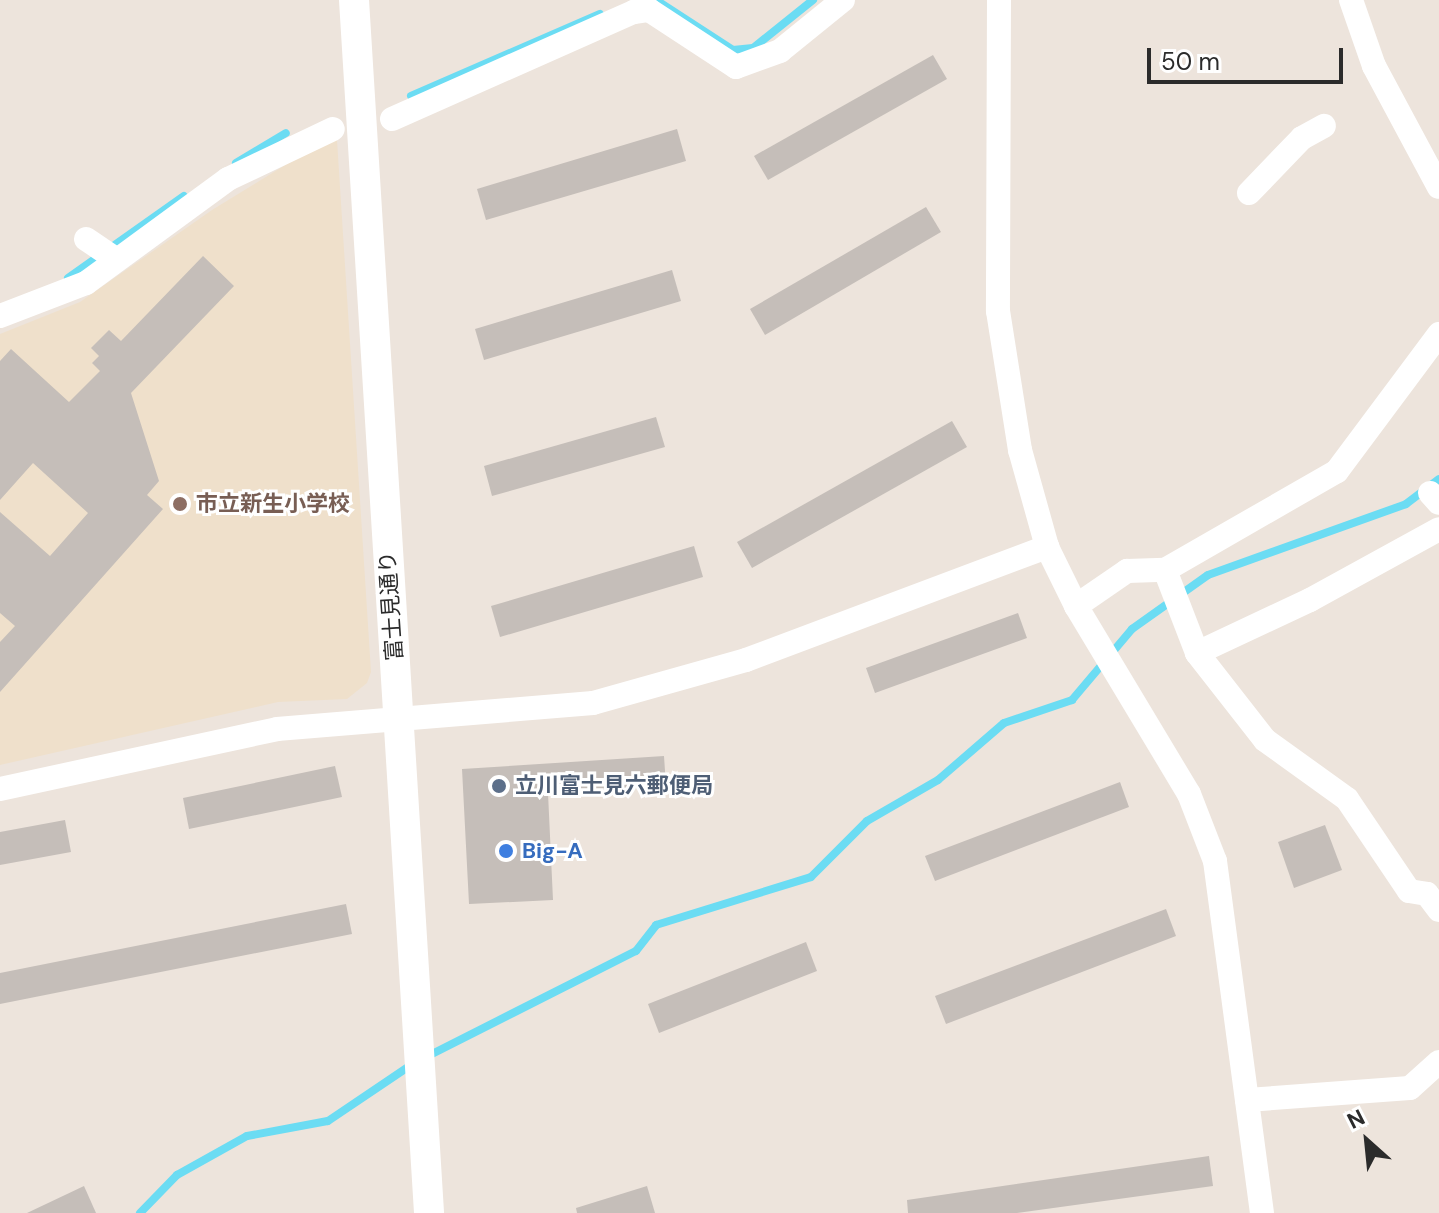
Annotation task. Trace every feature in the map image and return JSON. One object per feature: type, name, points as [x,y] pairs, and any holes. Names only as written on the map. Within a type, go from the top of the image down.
[{"type":"street","name":"富士見通り","points":[[354,0],[429,1213]]},
{"type":"street","points":[[392,119],[634,12],[649,10],[736,67],[780,51],[843,0]]},
{"type":"street","points":[[999,0],[998,311],[1020,450],[1047,547],[1076,606],[1189,794],[1215,861],[1262,1213]]},
{"type":"street","points":[[1351,0],[1374,66],[1439,187]]},
{"type":"street","points":[[1249,193],[1302,138],[1324,126]]},
{"type":"street","points":[[0,316],[86,283],[228,179],[333,129]]},
{"type":"street","points":[[86,239],[117,260]]},
{"type":"street","points":[[1076,606],[1127,571],[1168,578],[1337,471],[1439,334]]},
{"type":"street","points":[[1197,653],[1310,600],[1439,529]]},
{"type":"street","points":[[0,789],[277,729],[593,703],[680,682],[1047,547]]},
{"type":"street","points":[[1168,578],[1197,653],[1265,740],[1347,799],[1409,891],[1435,894]]},
{"type":"street","points":[[1247,1100],[1410,1088],[1439,1062]]},
{"type":"shaded area","name":"市立新生小学校","points":[[326,140],[337,140],[371,672],[367,683],[347,699],[278,702],[0,765],[0,334],[80,302],[212,210]]},
{"type":"building","points":[[933,55],[947,79],[768,180],[754,156]]},
{"type":"building","points":[[677,129],[686,161],[486,220],[477,189]]},
{"type":"building","points":[[926,207],[941,232],[765,335],[750,309]]},
{"type":"building","points":[[203,256],[234,286],[131,393],[159,481],[147,495],[163,509],[0,692],[0,642],[15,626],[0,613],[0,512],[50,556],[88,513],[33,463],[0,500],[0,361],[11,349],[69,402],[100,371],[92,363],[99,356],[91,348],[109,330],[121,341]]},
{"type":"building","points":[[672,270],[681,301],[484,360],[475,329]]},
{"type":"building","points":[[656,417],[665,447],[492,496],[484,466]]},
{"type":"building","points":[[952,421],[967,447],[752,568],[737,542]]},
{"type":"building","points":[[694,546],[703,577],[500,637],[491,606]]},
{"type":"building","points":[[1018,613],[1027,638],[875,693],[866,668]]},
{"type":"building","points":[[664,756],[666,786],[548,793],[553,900],[469,904],[462,769]]},
{"type":"building","points":[[335,766],[342,797],[189,829],[183,798]]},
{"type":"building","points":[[1120,782],[1129,807],[935,881],[925,856]]},
{"type":"building","points":[[65,820],[71,852],[0,865],[0,832]]},
{"type":"building","points":[[1325,825],[1342,870],[1294,888],[1278,842]]},
{"type":"building","points":[[346,904],[352,934],[0,1004],[0,973]]},
{"type":"building","points":[[1166,909],[1176,936],[946,1024],[935,996]]},
{"type":"building","points":[[806,942],[817,971],[659,1033],[648,1004]]},
{"type":"building","points":[[1209,1156],[1213,1186],[1017,1213],[908,1213],[907,1200]]},
{"type":"building","points":[[84,1186],[96,1213],[27,1213]]},
{"type":"building","points":[[647,1186],[655,1213],[577,1213],[576,1208]]},
{"type":"waterway","points":[[656,0],[733,50],[753,48],[813,0]]},
{"type":"waterway","points":[[411,96],[600,14]]},
{"type":"waterway","points":[[236,163],[286,133]]},
{"type":"waterway","points":[[68,278],[184,196]]},
{"type":"waterway","points":[[426,1057],[636,951],[656,925],[811,877],[867,821],[938,780],[1004,723],[1072,700],[1132,629],[1208,575],[1406,504],[1439,479]]},
{"type":"waterway","points":[[140,1213],[177,1175],[247,1136],[328,1121],[414,1063]]},
{"type":"place","name":"市立新生小学校","points":[[180,504]]},
{"type":"place","name":"立川富士見六郵便局","points":[[499,786]]},
{"type":"place","name":"Big-A","points":[[506,851]]}]
